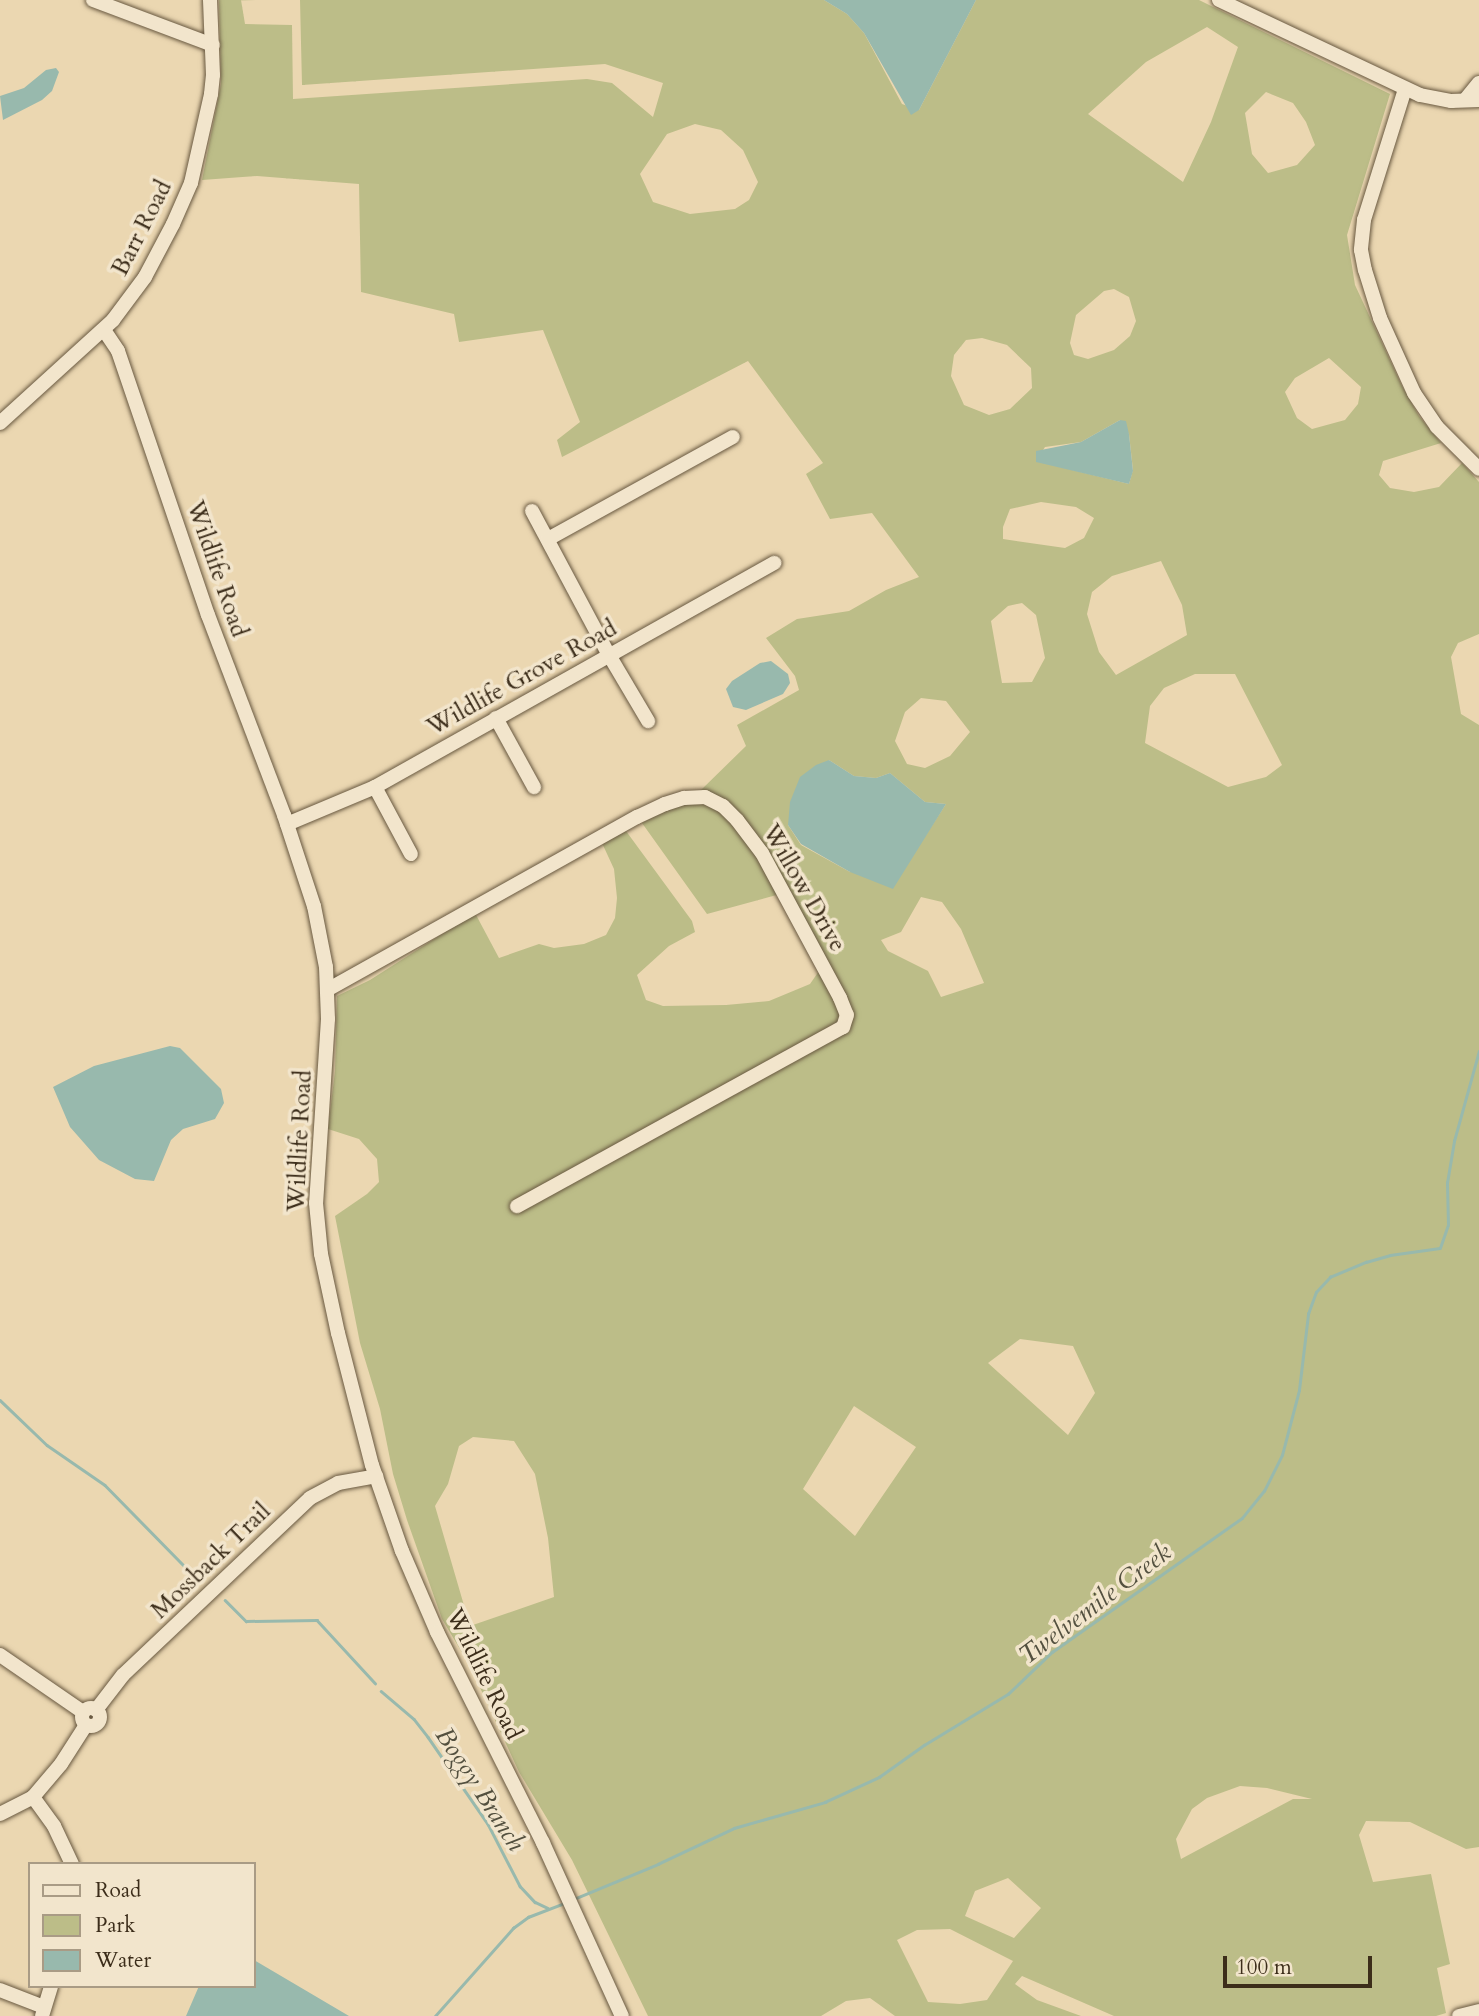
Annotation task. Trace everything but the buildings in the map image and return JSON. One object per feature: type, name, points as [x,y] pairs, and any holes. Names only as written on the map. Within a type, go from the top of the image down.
[{"type":"street","points":[[93,0],[213,45]]},
{"type":"street","name":"Barr Road","points":[[0,423],[104,330],[145,277],[191,183],[211,94],[213,45],[210,0]]},
{"type":"street","points":[[1219,0],[1405,89],[1436,99],[1472,100],[1479,83]]},
{"type":"street","points":[[1405,89],[1364,224],[1361,250],[1380,318],[1414,393],[1437,427],[1479,470]]},
{"type":"street","name":"Wildlife Road","points":[[104,330],[118,352],[208,615],[287,824],[314,906],[327,990],[327,1049],[316,1203],[321,1254],[338,1333],[376,1476],[402,1551],[437,1632],[577,1915],[622,2016]]},
{"type":"street","points":[[548,539],[733,437]]},
{"type":"street","points":[[532,511],[609,655],[648,721]]},
{"type":"street","name":"Wildlife Grove Road","points":[[287,824],[374,787],[774,563]]},
{"type":"street","points":[[496,718],[534,788]]},
{"type":"street","points":[[374,787],[411,854]]},
{"type":"street","name":"Willow Drive","points":[[327,990],[637,817],[665,804],[684,798],[705,797],[723,806],[737,820],[768,863],[839,998],[847,1016],[843,1027],[517,1206]]},
{"type":"street","name":"Mossback Trail","points":[[0,1814],[33,1797],[61,1764],[88,1715],[123,1675],[310,1498],[338,1483],[376,1476]]},
{"type":"street","points":[[0,1655],[88,1715]]},
{"type":"street","points":[[33,1797],[54,1826],[71,1862]]},
{"type":"street","points":[[0,1990],[43,2011],[50,1988]]},
{"type":"street","points":[[1459,2016],[1479,2011]]},
{"type":"green space","points":[[219,0],[241,0],[245,24],[292,25],[293,99],[587,79],[612,83],[653,117],[663,83],[605,64],[302,85],[300,0],[824,0],[847,14],[864,33],[902,104],[919,110],[976,0],[1199,0],[1390,94],[1347,235],[1355,285],[1402,386],[1419,416],[1441,443],[1383,461],[1379,475],[1390,488],[1414,492],[1439,487],[1462,463],[1479,482],[1479,634],[1458,643],[1451,657],[1461,714],[1479,725],[1479,1847],[1466,1849],[1410,1822],[1366,1821],[1359,1835],[1373,1882],[1431,1874],[1450,1964],[1437,1968],[1446,2013],[1436,2016],[1114,2016],[1022,1976],[1015,1984],[1037,2000],[1081,2016],[895,2016],[870,1998],[846,2001],[821,2016],[648,2016],[572,1860],[519,1772],[470,1666],[442,1619],[407,1520],[393,1474],[380,1409],[360,1343],[335,1216],[367,1194],[379,1182],[377,1159],[359,1139],[328,1129],[335,1071],[337,996],[370,980],[475,913],[499,958],[539,944],[554,948],[584,944],[606,935],[615,918],[617,898],[614,869],[602,843],[626,831],[692,921],[695,932],[669,946],[637,975],[646,1000],[663,1006],[769,1001],[810,984],[819,971],[807,926],[791,891],[707,914],[642,823],[701,790],[746,746],[737,725],[799,690],[795,676],[766,638],[797,619],[849,611],[886,590],[919,577],[872,513],[830,519],[806,474],[823,463],[748,361],[562,457],[557,440],[580,422],[543,330],[459,342],[454,314],[361,292],[359,184],[257,176],[202,180],[221,84]],"holes":[[[1207,27],[1238,47],[1211,122],[1183,182],[1088,114],[1146,62]],[[1266,92],[1293,103],[1306,122],[1315,145],[1297,165],[1268,173],[1252,154],[1245,113]],[[695,124],[721,130],[743,150],[758,182],[749,200],[735,209],[690,214],[653,202],[640,174],[667,134]],[[1114,289],[1129,297],[1136,321],[1130,336],[1114,350],[1088,359],[1074,355],[1070,343],[1076,315],[1104,291]],[[982,338],[1007,345],[1031,368],[1032,388],[1010,409],[989,415],[964,405],[951,376],[954,355],[966,340]],[[1329,358],[1361,387],[1358,404],[1345,420],[1312,429],[1297,418],[1285,392],[1295,378]],[[1120,420],[1129,434],[1133,470],[1129,484],[1036,461],[1045,447],[1081,442]],[[1041,502],[1076,507],[1094,518],[1084,538],[1065,548],[1003,539],[1003,527],[1010,509]],[[1161,561],[1182,605],[1187,635],[1116,675],[1099,652],[1087,614],[1092,592],[1112,576]],[[1022,603],[1036,615],[1045,658],[1032,682],[1002,683],[991,621],[1008,606]],[[1195,674],[1235,674],[1282,765],[1266,777],[1228,787],[1145,743],[1150,706],[1164,688]],[[921,698],[946,701],[970,732],[950,756],[925,768],[907,764],[895,741],[905,712]],[[829,760],[854,776],[876,778],[890,773],[925,802],[946,804],[920,844],[850,872],[801,845],[788,825]],[[921,897],[942,902],[961,929],[984,983],[941,997],[928,971],[888,951],[881,940],[901,932]],[[1020,1339],[1073,1346],[1095,1393],[1068,1435],[988,1363]],[[854,1406],[916,1447],[855,1536],[803,1489]],[[473,1437],[514,1441],[535,1474],[548,1538],[554,1597],[470,1626],[435,1506],[448,1484],[459,1446]],[[1240,1786],[1267,1788],[1312,1799],[1293,1799],[1181,1859],[1176,1839],[1192,1809],[1207,1798]],[[1008,1878],[1041,1908],[1014,1938],[965,1916],[975,1891]],[[950,1929],[1013,1961],[987,2000],[960,2004],[928,2002],[897,1940],[917,1930]]]},
{"type":"water","points":[[824,0],[976,0],[919,110],[911,115],[864,33],[847,14]]},
{"type":"water","points":[[56,68],[59,72],[52,91],[42,100],[3,120],[0,96],[24,88],[46,70]]},
{"type":"water","points":[[1120,420],[1126,421],[1129,434],[1133,471],[1129,484],[1036,462],[1036,451],[1081,442]]},
{"type":"water","points":[[771,661],[788,674],[790,683],[783,694],[746,710],[733,707],[726,689],[732,681],[760,663]]},
{"type":"water","points":[[829,760],[854,776],[876,778],[890,773],[925,802],[946,804],[893,889],[850,872],[801,844],[788,825],[790,802],[800,777],[816,765]]},
{"type":"water","points":[[170,1046],[180,1048],[221,1089],[224,1103],[215,1119],[183,1129],[171,1140],[154,1181],[135,1179],[99,1160],[70,1127],[53,1087],[94,1066]]},
{"type":"water","points":[[256,1961],[349,2016],[186,2016],[198,1988],[256,1988]]},
{"type":"waterway","name":"Twelvemile Creek","points":[[574,1899],[734,1828],[825,1802],[879,1777],[924,1745],[1008,1694],[1052,1652],[1242,1518],[1264,1491],[1282,1455],[1299,1390],[1308,1314],[1316,1292],[1330,1277],[1366,1262],[1390,1255],[1440,1248],[1448,1225],[1447,1183],[1454,1141],[1479,1051]]},
{"type":"waterway","name":"Boggy Branch","points":[[0,1400],[47,1445],[105,1485],[199,1581]]},
{"type":"waterway","name":"Boggy Branch","points":[[225,1600],[246,1621],[317,1620],[375,1683]]},
{"type":"waterway","name":"Boggy Branch","points":[[381,1691],[414,1719],[428,1737],[488,1824],[520,1886],[535,1902],[548,1908]]},
{"type":"waterway","name":"Twelvemile Creek","points":[[435,2016],[513,1928],[528,1917],[564,1903]]}]
